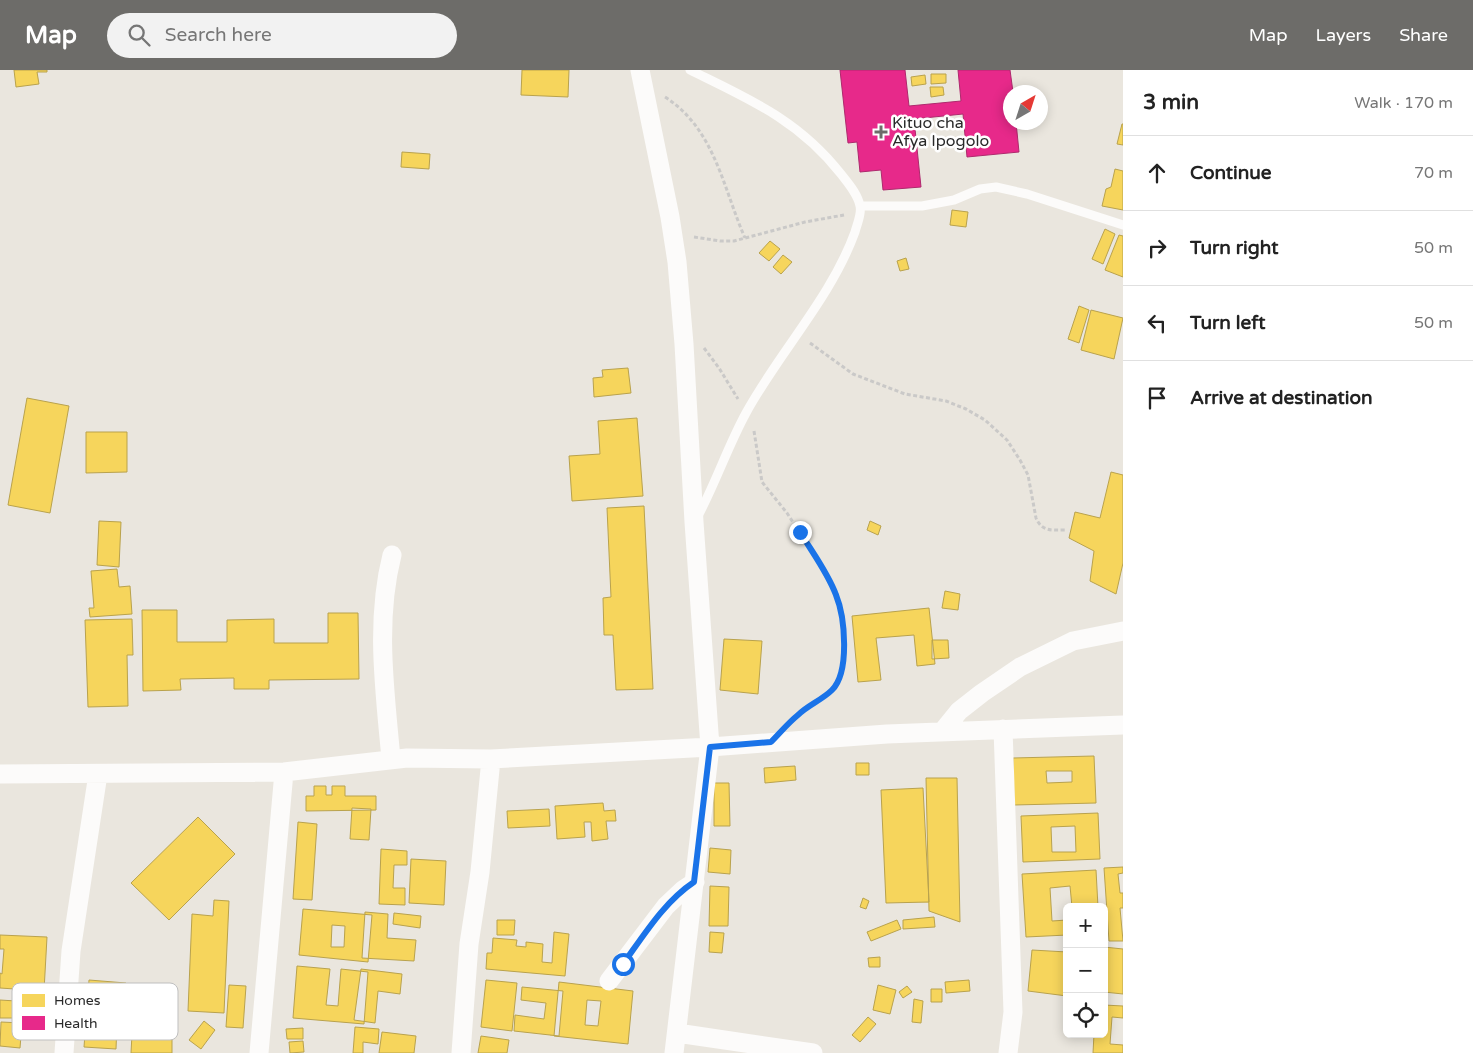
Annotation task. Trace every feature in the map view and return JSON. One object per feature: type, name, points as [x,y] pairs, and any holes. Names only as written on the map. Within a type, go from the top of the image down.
[{"type":"street","points":[[640,70],[673,234],[682,320],[710,747],[674,1053]]},
{"type":"street","points":[[391,759],[382,655],[386,581],[392,555]]},
{"type":"street","points":[[942,732],[960,711],[982,693],[1020,667],[1072,641],[1123,632]]},
{"type":"street","points":[[0,774],[284,772],[406,758],[490,759],[942,732],[1123,725]]},
{"type":"street","points":[[1003,729],[1014,1012],[1008,1053]]},
{"type":"street","points":[[461,1053],[469,944],[480,872],[490,759]]},
{"type":"street","points":[[259,1053],[284,772]]},
{"type":"street","points":[[69,983],[72,951],[98,774]]},
{"type":"street","points":[[609,981],[666,906],[694,882]]},
{"type":"street","points":[[676,1033],[813,1053]]},
{"type":"street","points":[[64,1053],[65,1040]]},
{"type":"lane","points":[[690,70],[757,103],[800,130],[826,155],[852,188],[860,209],[858,221],[846,256],[746,412],[713,488],[694,522]]},
{"type":"lane","points":[[860,209],[922,206],[954,200],[980,189],[996,187],[1027,194],[1123,225]]},
{"type":"path","points":[[644,89],[676,104],[695,123],[709,145],[728,191],[744,238]]},
{"type":"path","points":[[673,234],[720,241],[744,238],[860,209]]},
{"type":"path","points":[[682,320],[719,368],[746,412],[753,428],[762,482],[787,513],[813,553],[836,595],[842,619],[844,648],[842,670],[837,682],[832,690],[798,714],[771,742]]},
{"type":"path","points":[[797,334],[853,374],[905,394],[946,400],[985,420],[1007,440],[1028,475],[1038,525],[1045,529],[1065,530]]},
{"type":"building: Homes","points":[[14,70],[47,70],[47,72],[37,72],[39,84],[16,87]]},
{"type":"building: Homes","points":[[522,70],[569,70],[568,97],[521,95]]},
{"type":"building: Homes","points":[[931,74],[946,74],[946,83],[931,84]]},
{"type":"building: Homes","points":[[925,75],[926,84],[912,86],[911,77]]},
{"type":"building: Homes","points":[[930,87],[943,87],[944,95],[931,97]]},
{"type":"building: Homes","points":[[1123,124],[1123,145],[1117,144]]},
{"type":"building: Homes","points":[[402,152],[430,154],[429,169],[401,167]]},
{"type":"building: Homes","points":[[1115,169],[1123,171],[1123,210],[1102,206],[1106,189],[1111,187]]},
{"type":"building: Homes","points":[[952,210],[968,212],[966,227],[950,225]]},
{"type":"building: Homes","points":[[1105,229],[1115,234],[1103,264],[1092,259]]},
{"type":"building: Homes","points":[[1119,235],[1123,236],[1123,277],[1105,270]]},
{"type":"building: Homes","points":[[770,241],[780,249],[769,261],[759,253]]},
{"type":"building: Homes","points":[[783,255],[792,262],[781,274],[773,267]]},
{"type":"building: Homes","points":[[906,258],[909,269],[900,271],[897,261]]},
{"type":"building: Homes","points":[[1079,306],[1089,310],[1079,343],[1068,339]]},
{"type":"building: Homes","points":[[1091,310],[1123,318],[1114,359],[1081,350]]},
{"type":"building: Homes","points":[[628,368],[631,393],[594,397],[593,378],[603,377],[602,370]]},
{"type":"building: Homes","points":[[27,398],[69,406],[50,513],[8,505]]},
{"type":"building: Homes","points":[[637,418],[643,496],[572,501],[569,456],[600,454],[598,421]]},
{"type":"building: Homes","points":[[86,432],[127,432],[127,472],[86,473]]},
{"type":"building: Homes","points":[[1111,472],[1123,475],[1123,563],[1116,594],[1090,581],[1094,551],[1069,538],[1075,512],[1100,518]]},
{"type":"building: Homes","points":[[644,506],[653,689],[616,690],[613,635],[604,635],[603,598],[611,597],[607,508]]},
{"type":"building: Homes","points":[[99,521],[121,522],[119,567],[97,565]]},
{"type":"building: Homes","points":[[870,521],[881,526],[878,535],[867,530]]},
{"type":"building: Homes","points":[[117,569],[119,587],[130,586],[132,614],[90,617],[89,608],[94,608],[91,571]]},
{"type":"building: Homes","points":[[945,591],[960,594],[958,610],[942,608]]},
{"type":"building: Homes","points":[[929,608],[935,664],[917,666],[914,635],[876,638],[881,680],[858,682],[852,616]]},
{"type":"building: Homes","points":[[142,610],[177,610],[177,642],[227,642],[227,620],[274,619],[274,643],[328,643],[328,613],[358,613],[359,679],[269,680],[269,689],[234,689],[234,678],[180,679],[181,690],[143,691]]},
{"type":"building: Homes","points":[[132,619],[133,655],[127,655],[128,706],[88,707],[85,620]]},
{"type":"building: Homes","points":[[724,639],[762,641],[758,694],[720,690]]},
{"type":"building: Homes","points":[[932,640],[948,640],[949,658],[932,659]]},
{"type":"building: Homes","points":[[1094,756],[1096,803],[1014,805],[1013,758]],"holes":[[[1046,771],[1072,771],[1072,782],[1047,783]]]},
{"type":"building: Homes","points":[[856,763],[869,763],[869,775],[856,775]]},
{"type":"building: Homes","points":[[795,766],[796,780],[765,783],[764,768]]},
{"type":"building: Homes","points":[[926,778],[957,778],[960,922],[929,911]]},
{"type":"building: Homes","points":[[714,783],[729,783],[730,826],[714,826]]},
{"type":"building: Homes","points":[[314,786],[326,786],[326,795],[332,795],[332,786],[345,786],[345,796],[376,796],[376,810],[306,811],[306,796],[314,796]]},
{"type":"building: Homes","points":[[923,788],[929,902],[886,903],[881,790]]},
{"type":"building: Homes","points":[[603,803],[604,811],[615,810],[616,821],[606,821],[608,839],[592,841],[591,822],[584,822],[585,837],[557,839],[555,806]]},
{"type":"building: Homes","points":[[352,808],[371,809],[369,840],[350,839]]},
{"type":"building: Homes","points":[[549,809],[550,826],[508,828],[507,811]]},
{"type":"building: Homes","points":[[1098,813],[1100,859],[1023,862],[1021,816]]},
{"type":"building: Homes","points":[[198,817],[235,854],[169,920],[131,883]]},
{"type":"building: Homes","points":[[298,822],[317,824],[312,900],[293,899]]},
{"type":"building: Homes","points":[[1075,826],[1076,852],[1052,852],[1051,827]]},
{"type":"building: Homes","points":[[710,848],[731,850],[730,874],[708,872]]},
{"type":"building: Homes","points":[[381,849],[407,851],[407,865],[394,865],[393,888],[405,888],[405,905],[379,904]]},
{"type":"building: Homes","points":[[411,859],[446,861],[444,905],[409,903]]},
{"type":"building: Homes","points":[[1123,867],[1123,873],[1118,874],[1120,893],[1123,893],[1123,908],[1120,908],[1123,941],[1109,941],[1108,903],[1106,903],[1104,868]]},
{"type":"building: Homes","points":[[1096,870],[1098,903],[1072,903],[1070,886],[1050,888],[1052,921],[1063,920],[1063,935],[1026,937],[1022,874]]},
{"type":"building: Homes","points":[[710,886],[729,887],[728,926],[709,926]]},
{"type":"building: Homes","points":[[863,898],[869,901],[866,909],[860,907]]},
{"type":"building: Homes","points":[[214,900],[229,901],[224,1013],[188,1011],[192,914],[213,916]]},
{"type":"building: Homes","points":[[303,909],[372,915],[368,962],[299,955]],"holes":[[[332,925],[345,926],[344,947],[331,947]]]},
{"type":"building: Homes","points":[[365,912],[388,914],[387,938],[416,940],[414,961],[362,958]]},
{"type":"building: Homes","points":[[394,913],[421,916],[420,928],[393,924]]},
{"type":"building: Homes","points":[[934,917],[935,927],[903,929],[903,920]]},
{"type":"building: Homes","points":[[497,920],[515,920],[514,935],[497,935]]},
{"type":"building: Homes","points":[[897,920],[901,929],[871,941],[867,932]]},
{"type":"building: Homes","points":[[554,932],[569,934],[565,976],[486,969],[487,953],[492,953],[493,938],[517,940],[516,946],[526,947],[526,942],[543,944],[542,962],[552,963]]},
{"type":"building: Homes","points":[[710,932],[724,933],[722,953],[709,952]]},
{"type":"building: Homes","points":[[0,935],[47,937],[44,983],[12,983],[12,989],[0,988],[0,973],[2,974],[4,949],[0,949]]},
{"type":"building: Homes","points":[[1108,947],[1123,949],[1123,994],[1108,992]]},
{"type":"building: Homes","points":[[1032,950],[1063,952],[1063,995],[1028,991]]},
{"type":"building: Homes","points":[[880,957],[880,967],[869,967],[868,958]]},
{"type":"building: Homes","points":[[297,966],[330,969],[326,1005],[338,1006],[341,969],[368,972],[364,1024],[293,1018]]},
{"type":"building: Homes","points":[[361,969],[402,974],[400,994],[378,991],[375,1023],[354,1020]]},
{"type":"building: Homes","points":[[89,980],[126,983],[89,983]]},
{"type":"building: Homes","points":[[486,980],[517,983],[512,1031],[481,1027]]},
{"type":"building: Homes","points":[[969,980],[970,991],[946,993],[945,982]]},
{"type":"building: Homes","points":[[559,982],[633,991],[628,1044],[554,1036]],"holes":[[[587,1000],[601,1001],[598,1026],[585,1025]]]},
{"type":"building: Homes","points":[[229,985],[246,986],[243,1028],[226,1027]]},
{"type":"building: Homes","points":[[878,985],[896,990],[890,1014],[873,1010]]},
{"type":"building: Homes","points":[[907,986],[912,992],[903,998],[899,992]]},
{"type":"building: Homes","points":[[522,987],[563,991],[559,1036],[514,1031],[515,1015],[544,1019],[546,1003],[521,1000]]},
{"type":"building: Homes","points":[[931,989],[942,989],[942,1002],[931,1002]]},
{"type":"building: Homes","points":[[914,999],[923,1001],[921,1023],[912,1022]]},
{"type":"building: Homes","points":[[0,1000],[12,1001],[12,1018],[0,1018]]},
{"type":"building: Homes","points":[[1108,1005],[1123,1006],[1123,1018],[1112,1017],[1110,1044],[1123,1045],[1123,1053],[1093,1053],[1094,1038],[1108,1038]]},
{"type":"building: Homes","points":[[868,1017],[876,1024],[860,1042],[852,1035]]},
{"type":"building: Homes","points":[[204,1021],[215,1030],[201,1049],[189,1040]]},
{"type":"building: Homes","points":[[1,1022],[12,1023],[12,1040],[21,1040],[20,1048],[0,1046]]},
{"type":"building: Homes","points":[[355,1027],[379,1029],[378,1044],[363,1042],[363,1053],[353,1053]]},
{"type":"building: Homes","points":[[303,1028],[303,1039],[287,1039],[286,1029]]},
{"type":"building: Homes","points":[[382,1032],[416,1036],[414,1053],[379,1053]]},
{"type":"building: Homes","points":[[481,1036],[509,1040],[507,1053],[478,1053]]},
{"type":"building: Homes","points":[[85,1040],[116,1040],[116,1049],[84,1047]]},
{"type":"building: Homes","points":[[132,1040],[172,1040],[172,1053],[131,1053]]},
{"type":"building: Homes","points":[[303,1041],[304,1052],[290,1053],[289,1042]]},
{"type":"building: Health","name":"Kituo cha Afya Ipogolo","points":[[840,70],[905,70],[909,106],[961,101],[958,70],[1010,70],[1012,85],[1003,85],[1003,130],[1017,130],[1019,152],[967,157],[963,114],[914,119],[921,187],[883,190],[881,170],[860,172],[857,142],[848,143]]},
{"type":"place","name":"Kituo cha Afya Ipogolo","points":[[881,132]]},
{"type":"route","points":[[623,964],[666,906],[673,898],[694,882],[710,747],[771,742],[798,714],[832,690],[842,670],[844,648],[842,619],[836,595],[800,532]]}]
